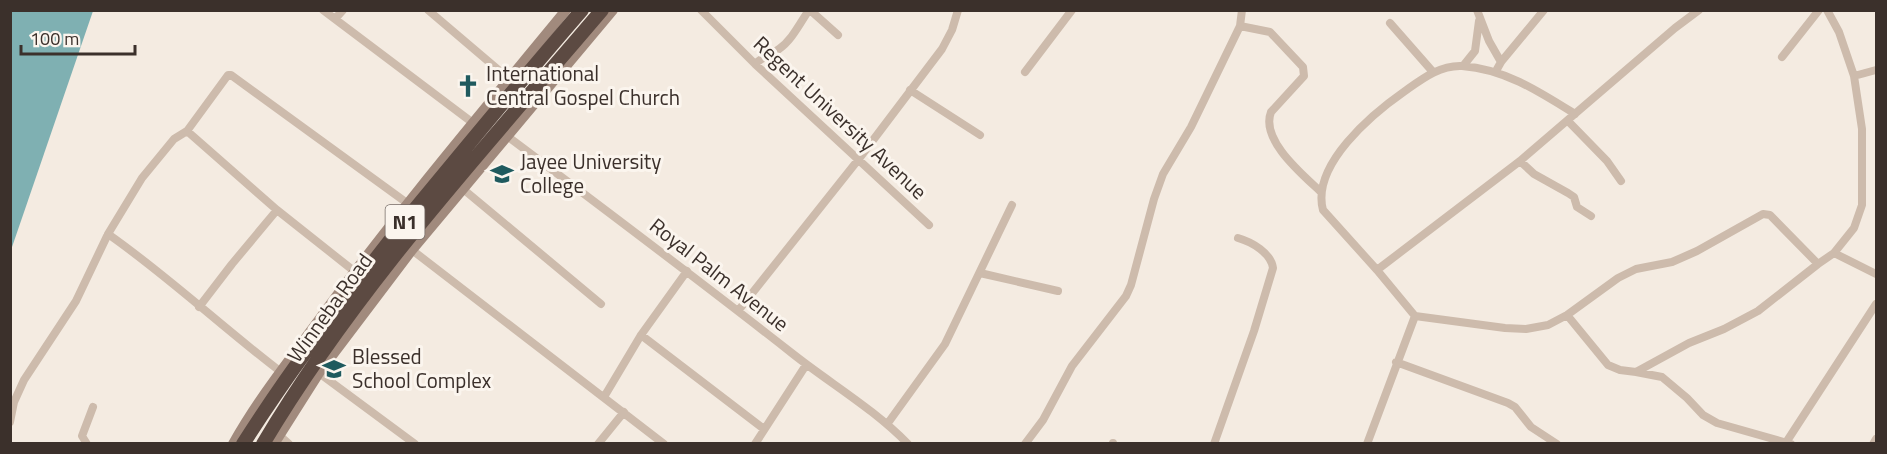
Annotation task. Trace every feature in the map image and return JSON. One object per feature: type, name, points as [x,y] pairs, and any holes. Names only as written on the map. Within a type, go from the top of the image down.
[{"type":"highway","name":"Winneba Road","points":[[243,444],[326,317],[582,10]]},
{"type":"highway","name":"Winneba Road","points":[[263,444],[288,400],[345,331],[403,244],[602,10]]},
{"type":"street","points":[[323,10],[473,123]]},
{"type":"street","points":[[335,19],[343,10]]},
{"type":"street","points":[[428,10],[509,79]]},
{"type":"street","points":[[233,444],[281,372],[326,317],[354,271],[566,10]]},
{"type":"street","points":[[290,444],[276,439],[345,331],[613,10]]},
{"type":"street","points":[[755,64],[787,42],[809,10],[838,35]]},
{"type":"street","points":[[738,311],[858,160],[942,49],[952,30],[958,10]]},
{"type":"street","points":[[1025,72],[1072,10]]},
{"type":"street","points":[[1025,444],[1043,420],[1072,366],[1126,296],[1163,174],[1191,127],[1240,26],[1242,10]]},
{"type":"street","points":[[1477,10],[1479,20],[1501,62]]},
{"type":"street","points":[[1496,71],[1544,10]]},
{"type":"street","points":[[1377,270],[1520,161],[1699,10]]},
{"type":"street","points":[[1782,57],[1819,10]]},
{"type":"street","points":[[1636,372],[1689,343],[1724,329],[1758,311],[1834,253],[1854,228],[1862,206],[1862,129],[1854,76],[1839,32],[1827,10]]},
{"type":"street","name":"Regent University Avenue","points":[[702,11],[755,64],[929,225]]},
{"type":"street","points":[[1463,66],[1475,51],[1479,20]]},
{"type":"street","points":[[1390,23],[1433,72]]},
{"type":"street","points":[[1240,26],[1270,32],[1303,68],[1304,76],[1271,112],[1268,119],[1269,128],[1282,153],[1322,192]]},
{"type":"street","points":[[1575,114],[1540,92],[1496,71],[1463,66],[1447,67],[1433,72],[1381,108],[1354,133],[1333,162],[1322,192],[1323,210],[1415,316],[1526,329],[1548,325],[1567,315],[1618,278],[1636,269],[1672,262],[1697,251],[1763,214],[1770,215],[1818,264]]},
{"type":"street","points":[[1854,76],[1876,70]]},
{"type":"street","points":[[10,422],[14,402],[24,380],[76,301],[108,234],[142,178],[174,139],[187,131],[225,77],[231,75],[407,203]]},
{"type":"street","points":[[910,90],[980,135]]},
{"type":"street","points":[[1568,121],[1607,161],[1621,181]]},
{"type":"street","points":[[187,131],[277,210],[354,271]]},
{"type":"street","name":"Royal Palm Avenue","points":[[507,136],[687,271],[806,365],[888,423],[908,444]]},
{"type":"street","points":[[1520,161],[1534,174],[1574,197],[1577,207],[1591,216]]},
{"type":"street","points":[[463,189],[601,304]]},
{"type":"street","points":[[888,423],[945,344],[1012,205]]},
{"type":"street","points":[[199,307],[277,210]]},
{"type":"street","points":[[108,234],[141,257],[199,307],[281,372]]},
{"type":"street","points":[[1214,444],[1254,331],[1273,268],[1268,255],[1238,238]]},
{"type":"street","points":[[412,250],[664,444]]},
{"type":"street","points":[[1834,253],[1876,274]]},
{"type":"street","points":[[604,397],[641,334],[687,271]]},
{"type":"street","points":[[980,273],[1058,291]]},
{"type":"street","points":[[1567,315],[1608,365],[1620,370],[1662,377],[1703,415],[1717,423],[1789,442],[1876,304]]},
{"type":"street","points":[[1367,444],[1415,316]]},
{"type":"street","points":[[641,334],[764,429]]},
{"type":"street","points":[[1396,362],[1508,403],[1515,407],[1531,427],[1557,444]]},
{"type":"street","points":[[755,444],[806,365]]},
{"type":"street","points":[[319,374],[414,444]]},
{"type":"street","points":[[87,444],[82,436],[93,407]]},
{"type":"street","points":[[598,444],[624,412]]},
{"type":"street","points":[[1873,444],[1876,439]]},
{"type":"water","points":[[10,11],[93,11],[11,250]]},
{"type":"place","name":"International Central Gospel Church","points":[[468,86]]},
{"type":"place","name":"Jayee University College","points":[[502,174]]},
{"type":"place","name":"Blessed School Complex","points":[[334,369]]}]
